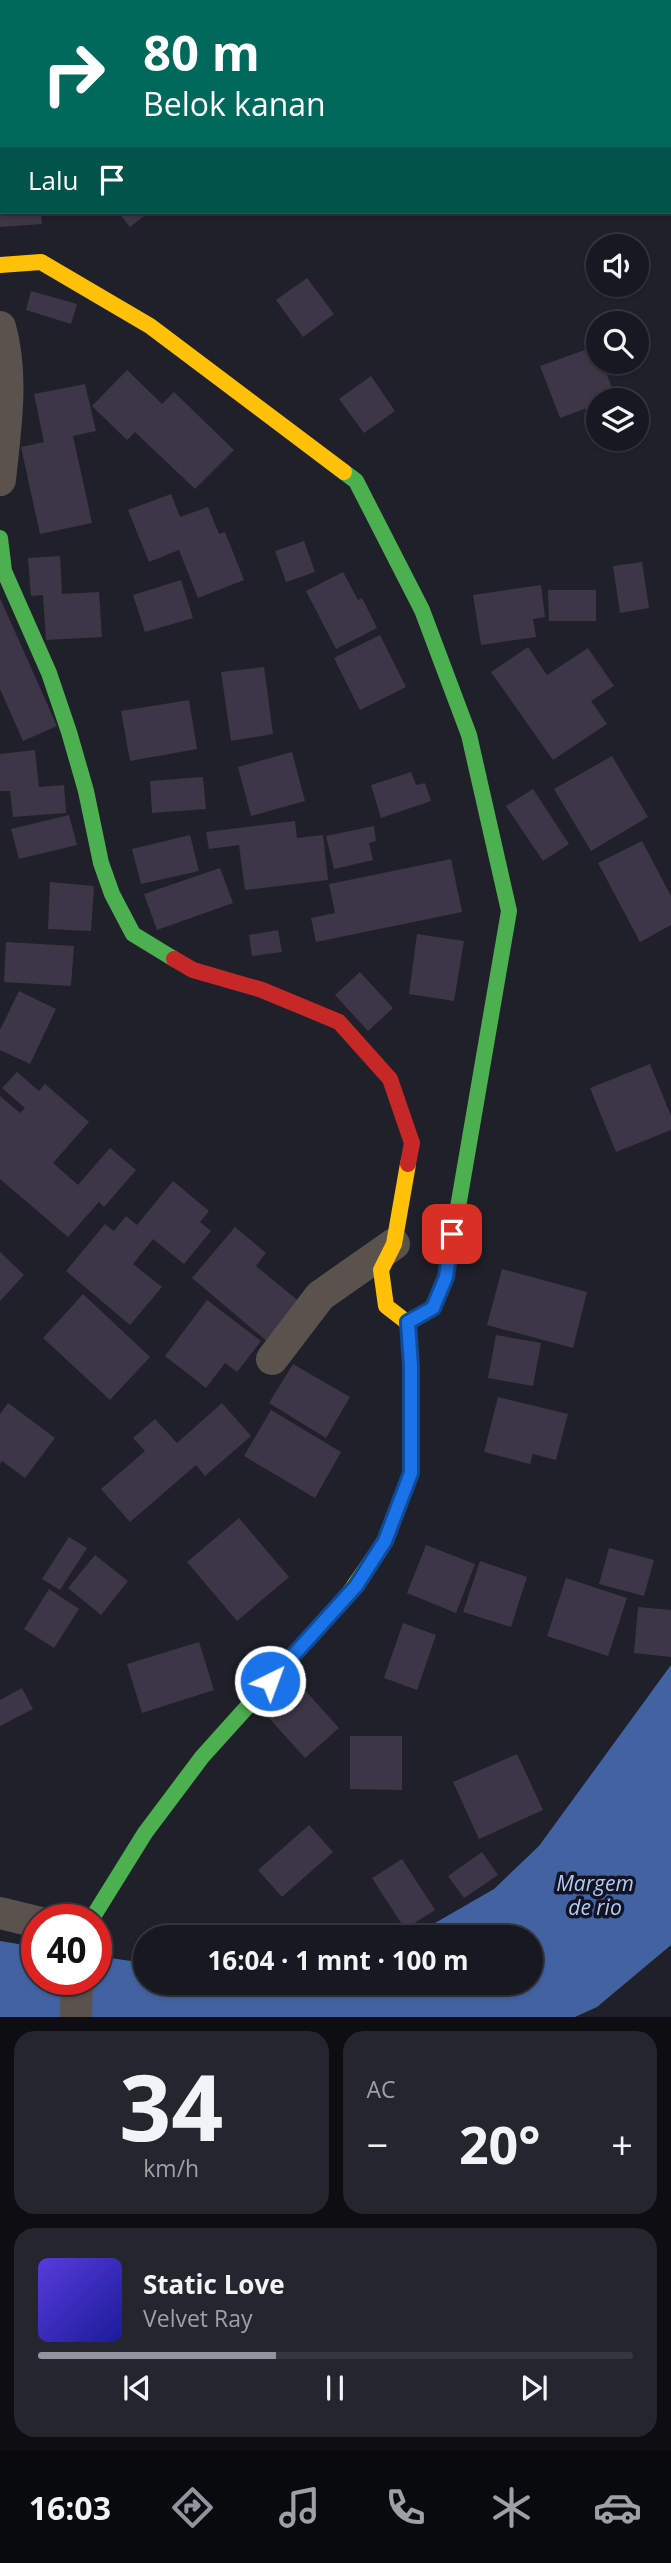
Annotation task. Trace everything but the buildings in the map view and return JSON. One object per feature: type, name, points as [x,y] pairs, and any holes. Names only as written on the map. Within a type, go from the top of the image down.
[{"type":"street","points":[[0,265],[41,262],[150,326],[356,481],[422,610],[469,735],[509,911],[446,1277],[433,1308],[408,1322]]},
{"type":"street","points":[[0,327],[5,344],[7,411],[0,480]]},
{"type":"street","points":[[0,538],[4,571],[48,673],[69,732],[86,791],[101,863],[112,894],[133,934],[193,970],[262,990],[339,1022],[390,1079],[412,1143],[394,1244],[381,1270],[386,1306],[408,1322]]},
{"type":"street","points":[[272,1359],[320,1296],[394,1244]]},
{"type":"street","points":[[101,1904],[145,1833],[202,1757],[356,1586],[385,1541],[411,1473],[411,1367],[408,1322]]},
{"type":"street","points":[[0,1913],[21,1918]]},
{"type":"street","points":[[76,2017],[77,1995]]},
{"type":"water","name":"Margem de rio","points":[[671,1665],[671,1945],[597,2007],[575,2017],[0,2017],[0,1941],[21,1944],[21,1995],[112,1995],[112,1958],[133,1961],[133,1995],[543,1995],[543,1925],[431,1925],[494,1889],[539,1846]]},
{"type":"traffic: fast","points":[[344,472],[356,481],[422,610],[469,735],[509,911],[446,1277],[433,1308],[408,1323]]},
{"type":"traffic: fast","points":[[0,538],[4,571],[49,673],[69,732],[86,791],[101,863],[112,894],[133,934],[174,959]]},
{"type":"traffic: fast","points":[[101,1904],[145,1833],[202,1757],[347,1596]]},
{"type":"traffic: slow","points":[[0,265],[41,262],[150,326],[344,472]]},
{"type":"traffic: slow","points":[[347,1596],[385,1541],[411,1473],[411,1367],[408,1323],[386,1306],[381,1270],[394,1244],[408,1164]]},
{"type":"traffic: jam","points":[[174,959],[193,970],[262,990],[339,1022],[390,1079],[412,1143],[408,1164]]},
{"type":"route","points":[[270,1681],[356,1586],[385,1541],[411,1473],[411,1367],[408,1322],[433,1308],[446,1277],[452,1234]]}]
